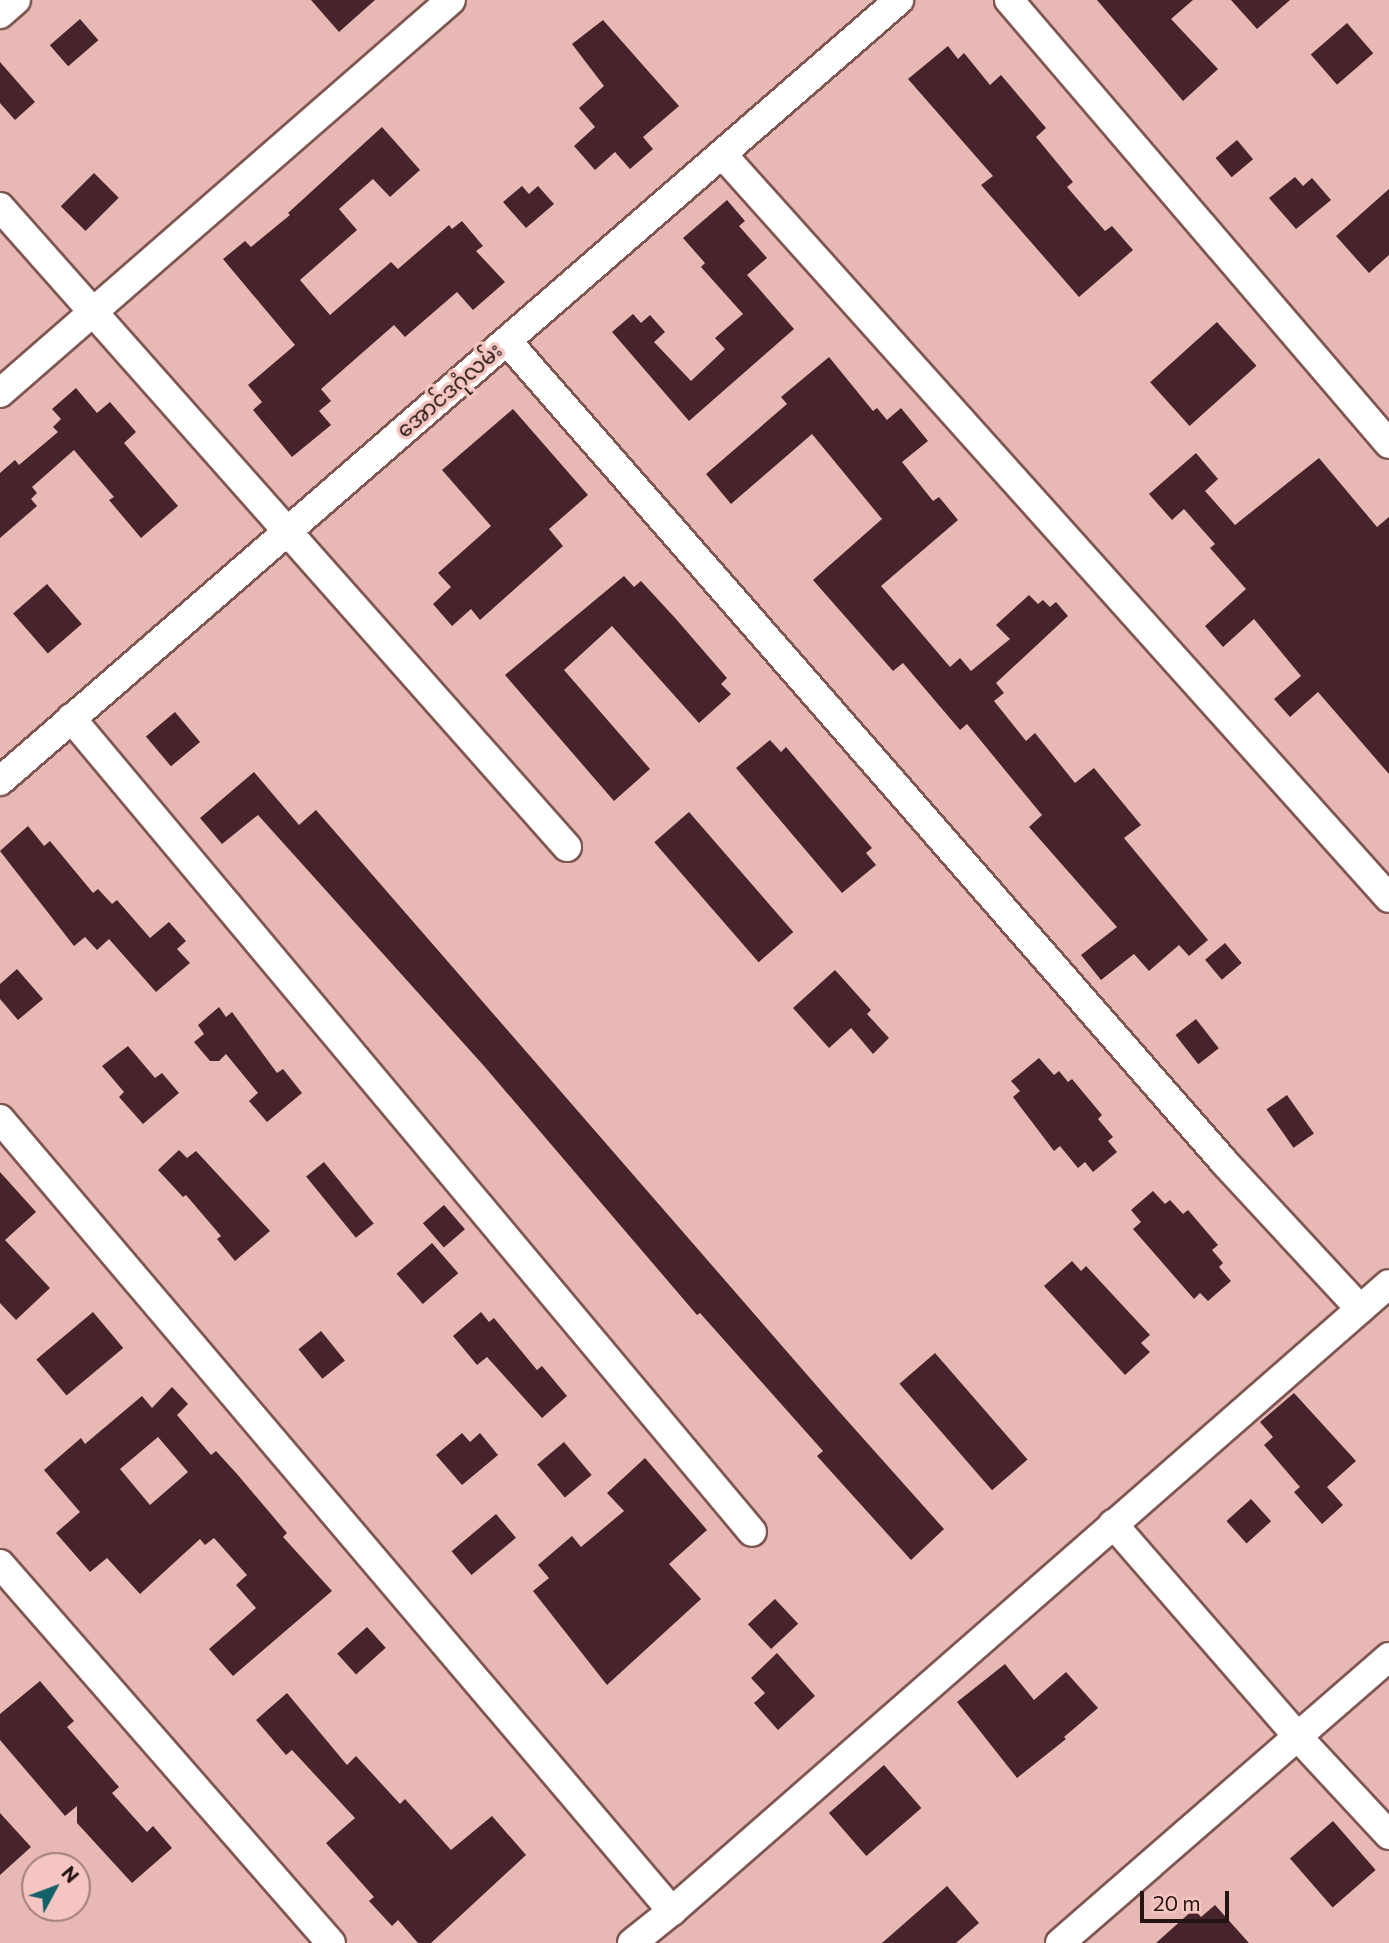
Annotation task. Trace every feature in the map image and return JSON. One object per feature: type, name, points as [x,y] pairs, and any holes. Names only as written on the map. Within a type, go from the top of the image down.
[{"type":"street","points":[[0,14],[16,0]]},
{"type":"street","points":[[0,393],[450,0]]},
{"type":"street","name":"အောင်ဒဂုံလမ်း","points":[[0,780],[899,0]]},
{"type":"street","points":[[1009,0],[1389,444]]},
{"type":"street","points":[[722,154],[1389,898]]},
{"type":"street","points":[[0,207],[568,847]]},
{"type":"street","points":[[507,341],[1216,1153],[1360,1309]]},
{"type":"street","points":[[71,718],[752,1532]]},
{"type":"street","points":[[0,1119],[672,1911]]},
{"type":"street","points":[[632,1943],[672,1911],[1389,1284]]},
{"type":"street","points":[[1113,1524],[1297,1736],[1389,1835]]},
{"type":"street","points":[[0,1564],[331,1943]]},
{"type":"street","points":[[1060,1943],[1389,1657]]},
{"type":"building","points":[[311,0],[375,0],[339,32]]},
{"type":"building","points":[[1097,0],[1193,0],[1171,19],[1218,69],[1183,101]]},
{"type":"building","points":[[1231,0],[1290,0],[1257,29]]},
{"type":"building","points":[[80,19],[98,40],[68,66],[50,45]]},
{"type":"building","points":[[603,20],[679,106],[643,137],[653,149],[630,169],[615,152],[595,170],[574,146],[595,127],[579,108],[604,86],[572,44]]},
{"type":"building","points":[[1347,23],[1373,53],[1337,85],[1311,54]]},
{"type":"building","points":[[948,46],[958,59],[964,53],[990,85],[1001,75],[1046,128],[1036,137],[1073,182],[1067,187],[1105,231],[1112,226],[1133,250],[1079,297],[981,185],[993,176],[908,79]]},
{"type":"building","points":[[0,62],[35,102],[15,120],[0,103]]},
{"type":"building","points":[[382,127],[420,170],[390,197],[373,179],[339,209],[357,230],[300,280],[330,315],[391,262],[398,269],[449,225],[452,229],[462,221],[483,246],[476,251],[505,282],[473,310],[457,292],[405,337],[394,325],[321,389],[331,401],[319,411],[331,425],[292,457],[253,410],[262,402],[248,385],[295,345],[223,259],[245,241],[251,247],[290,215],[288,213]]},
{"type":"building","points":[[1237,140],[1253,159],[1232,177],[1216,158]]},
{"type":"building","points":[[94,173],[119,198],[86,231],[61,206]]},
{"type":"building","points":[[1295,177],[1303,186],[1312,178],[1331,200],[1296,229],[1269,198]]},
{"type":"building","points":[[522,186],[529,194],[538,186],[554,204],[526,228],[503,202]]},
{"type":"building","points":[[1389,189],[1389,255],[1369,273],[1336,236]]},
{"type":"building","points":[[727,200],[745,221],[739,226],[767,258],[747,275],[794,329],[689,421],[612,332],[633,314],[641,323],[650,315],[665,332],[654,342],[691,381],[725,349],[715,338],[743,314],[701,267],[705,263],[683,238]]},
{"type":"building","points":[[1217,322],[1256,366],[1190,426],[1150,382]]},
{"type":"building","points":[[829,357],[873,411],[877,408],[887,420],[901,408],[928,441],[902,462],[933,501],[939,497],[958,520],[881,586],[950,667],[960,658],[971,671],[1010,639],[996,625],[1029,595],[1038,604],[1043,600],[1050,607],[1056,602],[1068,616],[996,683],[1004,693],[994,701],[1026,741],[1035,733],[1075,783],[1094,768],[1141,825],[1124,838],[1208,940],[1189,956],[1179,945],[1149,971],[1134,954],[1101,980],[1081,955],[1117,927],[1029,827],[1042,815],[967,724],[960,730],[903,663],[893,671],[813,580],[882,519],[812,434],[731,504],[706,474],[787,404],[781,397]]},
{"type":"building","points":[[76,388],[97,413],[110,402],[136,432],[124,443],[178,506],[141,538],[109,500],[114,497],[74,450],[32,487],[37,493],[31,499],[37,506],[0,538],[0,473],[15,460],[19,465],[58,432],[53,427],[61,419],[52,409]]},
{"type":"building","points":[[513,409],[588,495],[549,529],[563,546],[480,620],[471,609],[452,626],[433,604],[451,587],[438,573],[491,526],[442,470]]},
{"type":"building","points":[[1196,453],[1218,479],[1205,491],[1235,525],[1319,458],[1377,527],[1389,517],[1389,774],[1318,692],[1290,717],[1274,699],[1301,676],[1254,619],[1223,647],[1205,626],[1246,589],[1210,548],[1215,544],[1184,509],[1172,520],[1149,494]]},
{"type":"building","points":[[624,576],[634,587],[641,581],[676,619],[727,678],[721,684],[731,694],[699,723],[612,626],[564,670],[650,769],[614,801],[505,675]]},
{"type":"building","points":[[47,584],[82,624],[48,654],[13,614]]},
{"type":"building","points":[[175,712],[200,742],[171,766],[146,736]]},
{"type":"building","points":[[770,740],[781,752],[786,747],[872,848],[866,853],[876,865],[842,893],[736,768]]},
{"type":"building","points":[[254,772],[299,825],[316,810],[944,1529],[911,1560],[817,1456],[823,1451],[700,1313],[697,1315],[484,1066],[258,815],[222,844],[200,818]]},
{"type":"building","points":[[689,812],[793,932],[759,962],[654,842]]},
{"type":"building","points":[[28,826],[44,846],[50,841],[93,893],[98,889],[112,904],[117,900],[150,938],[169,922],[186,941],[177,949],[190,963],[156,992],[109,939],[97,950],[85,937],[74,946],[0,851]]},
{"type":"building","points":[[1225,943],[1242,963],[1222,980],[1205,960]]},
{"type":"building","points":[[17,969],[43,999],[18,1020],[0,999],[0,984]]},
{"type":"building","points":[[835,970],[871,1010],[867,1014],[889,1038],[873,1054],[851,1028],[829,1048],[793,1008]]},
{"type":"building","points":[[219,1007],[226,1017],[232,1012],[277,1073],[283,1069],[302,1093],[267,1122],[249,1101],[258,1093],[226,1054],[219,1061],[210,1061],[194,1042],[204,1034],[198,1025]]},
{"type":"building","points":[[1196,1019],[1219,1048],[1198,1064],[1176,1035]]},
{"type":"building","points":[[128,1046],[155,1078],[162,1073],[179,1093],[143,1124],[119,1097],[124,1092],[102,1066]]},
{"type":"building","points":[[1039,1058],[1054,1075],[1059,1071],[1068,1082],[1072,1079],[1102,1115],[1098,1119],[1113,1137],[1108,1141],[1117,1152],[1093,1172],[1085,1162],[1078,1168],[1060,1146],[1054,1151],[1013,1097],[1020,1091],[1011,1081]]},
{"type":"building","points":[[1287,1095],[1314,1134],[1293,1148],[1267,1109]]},
{"type":"building","points":[[179,1150],[187,1158],[196,1151],[270,1231],[235,1261],[217,1239],[221,1236],[186,1195],[183,1197],[158,1170]]},
{"type":"building","points":[[324,1162],[374,1223],[356,1238],[306,1176]]},
{"type":"building","points":[[0,1172],[36,1212],[5,1240],[50,1288],[16,1320],[0,1303]]},
{"type":"building","points":[[1153,1191],[1165,1204],[1170,1200],[1183,1214],[1188,1210],[1218,1245],[1212,1250],[1223,1263],[1219,1267],[1231,1281],[1208,1301],[1200,1293],[1194,1299],[1133,1229],[1141,1222],[1131,1210]]},
{"type":"building","points":[[444,1205],[465,1229],[444,1248],[423,1223]]},
{"type":"building","points":[[432,1243],[458,1273],[423,1304],[397,1274]]},
{"type":"building","points":[[1072,1261],[1081,1271],[1086,1266],[1150,1335],[1141,1343],[1150,1352],[1125,1375],[1044,1286]]},
{"type":"building","points":[[93,1312],[123,1348],[67,1396],[36,1360]]},
{"type":"building","points":[[481,1312],[489,1322],[494,1318],[537,1370],[542,1366],[567,1396],[542,1418],[487,1357],[477,1365],[453,1336]]},
{"type":"building","points":[[321,1331],[345,1361],[322,1379],[298,1349]]},
{"type":"building","points":[[935,1353],[1028,1459],[992,1490],[900,1384]]},
{"type":"building","points":[[172,1387],[188,1404],[177,1415],[211,1455],[216,1451],[237,1474],[287,1533],[283,1537],[332,1591],[233,1676],[209,1649],[256,1608],[236,1585],[247,1575],[214,1538],[205,1545],[200,1539],[140,1594],[107,1558],[90,1572],[56,1533],[80,1512],[44,1470],[81,1438],[85,1444],[142,1396],[152,1408]],"holes":[[[158,1437],[188,1472],[150,1505],[120,1469]]]},
{"type":"building","points":[[1294,1393],[1356,1461],[1327,1487],[1343,1505],[1322,1524],[1294,1492],[1300,1487],[1264,1445],[1273,1437],[1260,1422]]},
{"type":"building","points":[[462,1433],[470,1442],[480,1433],[498,1455],[462,1485],[436,1455]]},
{"type":"building","points":[[564,1442],[592,1475],[565,1497],[537,1464]]},
{"type":"building","points":[[645,1458],[707,1530],[669,1564],[701,1599],[607,1685],[533,1591],[549,1578],[538,1565],[572,1536],[581,1547],[624,1511],[607,1493]]},
{"type":"building","points":[[1251,1499],[1271,1521],[1247,1543],[1226,1521]]},
{"type":"building","points":[[496,1514],[516,1538],[471,1575],[452,1551]]},
{"type":"building","points":[[775,1599],[798,1624],[771,1649],[748,1624]]},
{"type":"building","points":[[367,1627],[386,1648],[356,1675],[337,1654]]},
{"type":"building","points":[[777,1653],[815,1696],[778,1730],[754,1703],[765,1693],[751,1678]]},
{"type":"building","points":[[1005,1664],[1034,1700],[1066,1672],[1098,1708],[1064,1737],[1066,1739],[1017,1778],[957,1702]]},
{"type":"building","points":[[40,1681],[74,1721],[67,1727],[119,1787],[112,1793],[147,1832],[153,1826],[172,1848],[132,1883],[77,1823],[77,1806],[65,1816],[0,1740],[0,1714]]},
{"type":"building","points":[[287,1693],[347,1765],[356,1756],[400,1804],[405,1799],[451,1850],[492,1816],[526,1855],[431,1943],[418,1943],[398,1920],[392,1926],[369,1901],[374,1897],[326,1843],[355,1818],[292,1750],[286,1755],[256,1720]]},
{"type":"building","points":[[884,1765],[921,1808],[866,1856],[829,1813]]},
{"type":"building","points":[[0,1813],[31,1847],[21,1852],[21,1856],[0,1875]]},
{"type":"building","points":[[1333,1821],[1376,1870],[1333,1907],[1290,1858]]},
{"type":"building","points":[[947,1886],[979,1923],[956,1943],[882,1943]]},
{"type":"building","points":[[1215,1905],[1249,1943],[1156,1943],[1194,1909],[1201,1917]]}]
